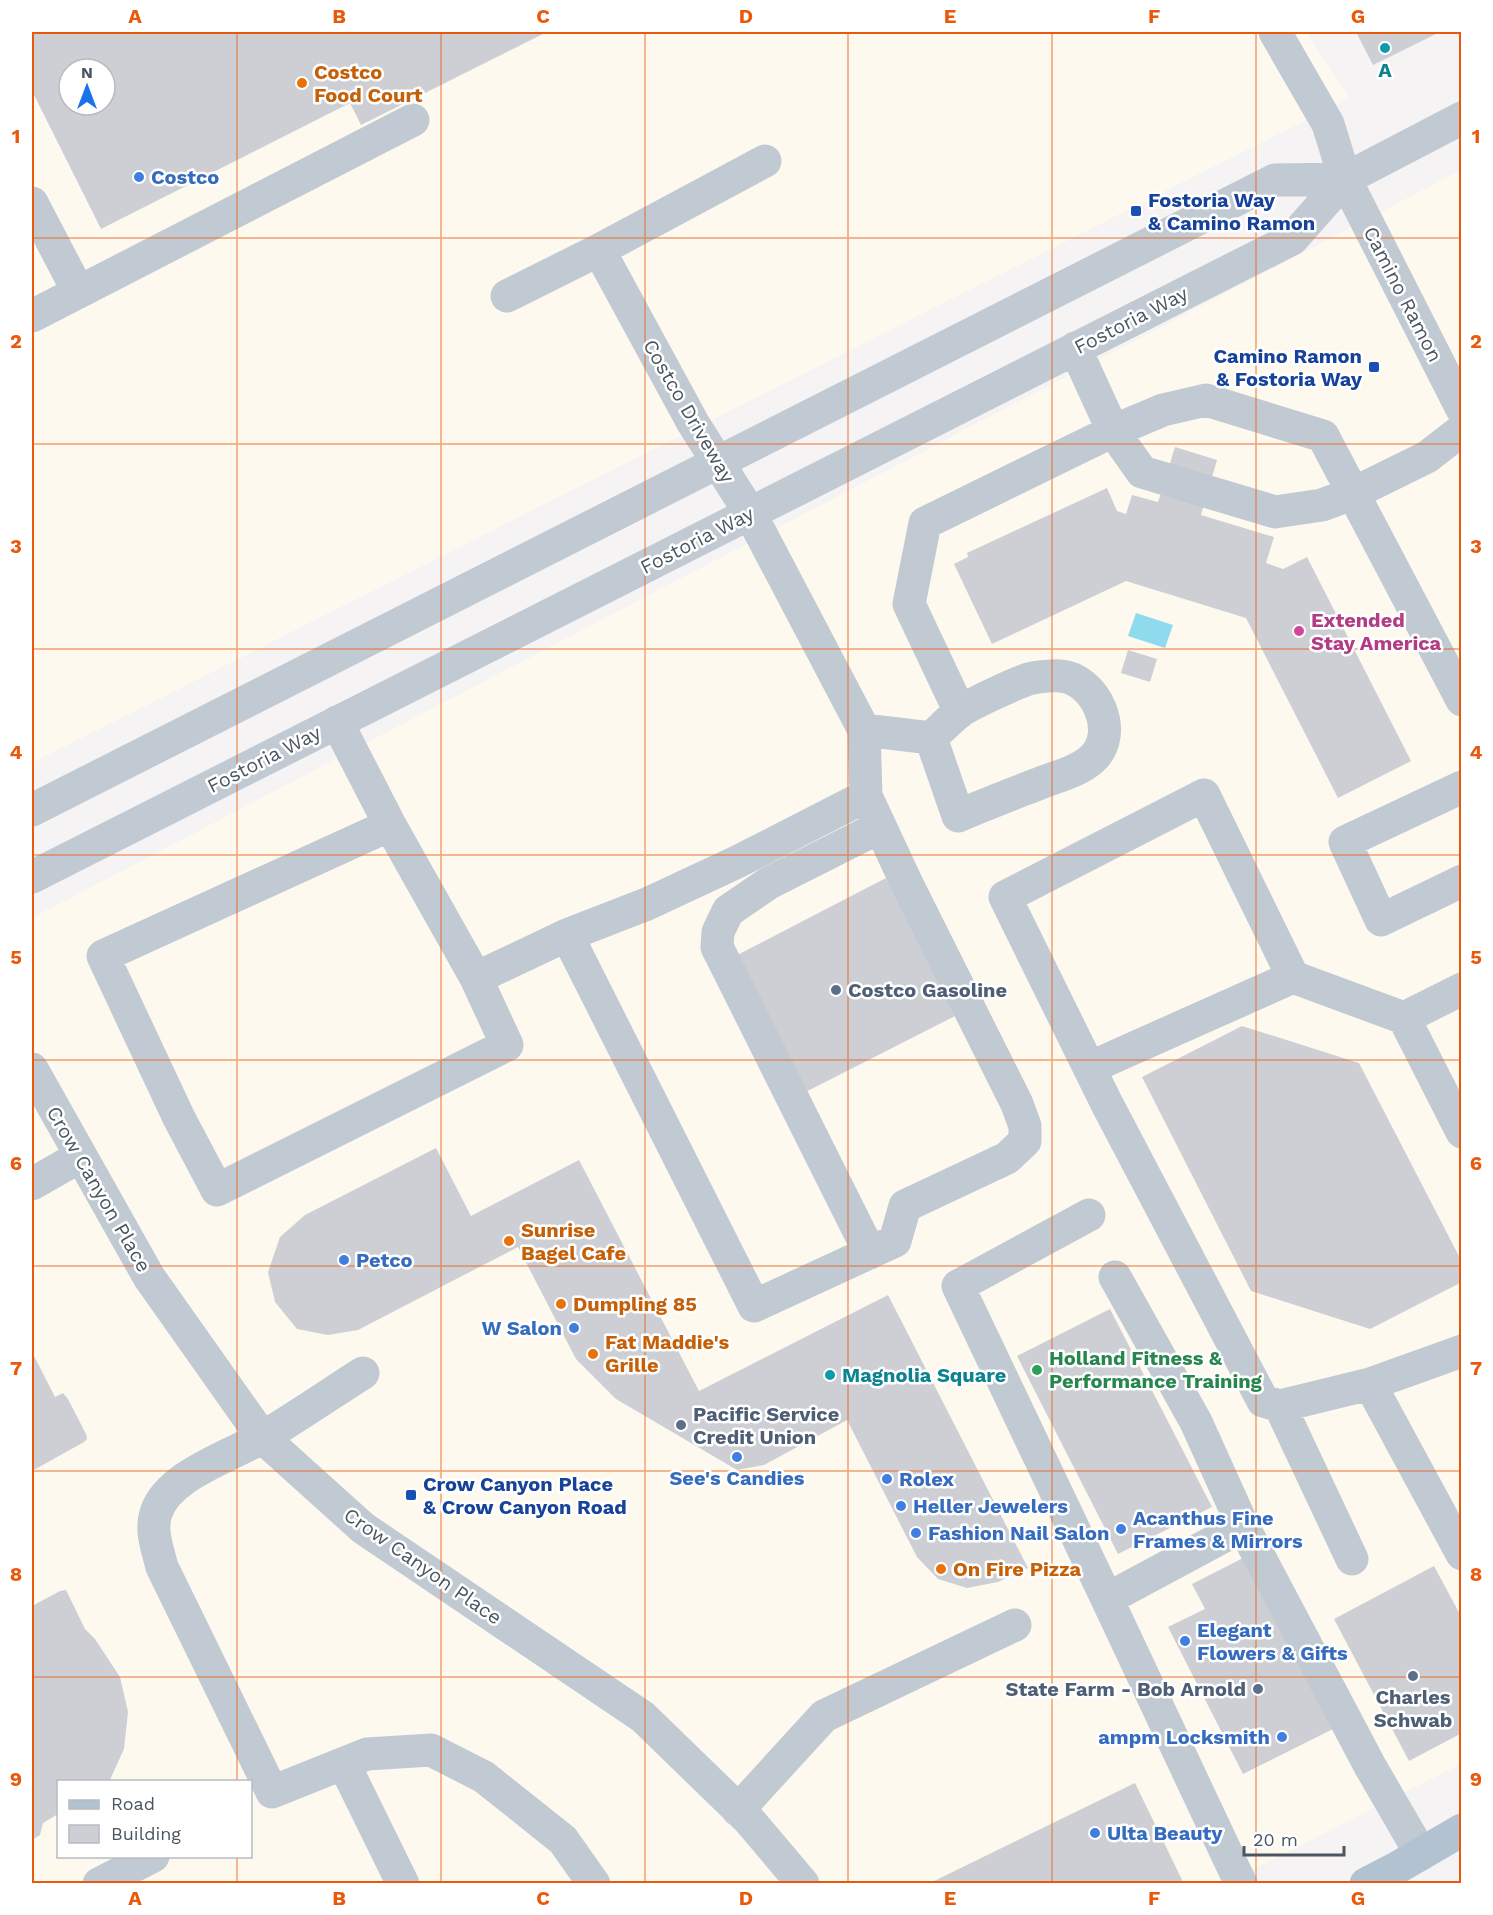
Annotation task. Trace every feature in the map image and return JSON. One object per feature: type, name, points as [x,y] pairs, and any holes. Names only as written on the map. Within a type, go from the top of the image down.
[{"type":"main road","points":[[1366,1884],[1461,1830]]},
{"type":"street","name":"Camino Ramon","points":[[1275,32],[1328,124],[1345,179],[1461,409]]},
{"type":"street","name":"Fostoria Way","points":[[32,877],[1292,238],[1345,179],[1461,118]]},
{"type":"street","points":[[32,316],[413,120]]},
{"type":"street","points":[[507,296],[599,250],[765,161]]},
{"type":"street","name":"Fostoria Way","points":[[32,810],[1275,180],[1345,179]]},
{"type":"street","points":[[32,203],[78,291]]},
{"type":"street","name":"Costco Driveway","points":[[599,250],[693,423],[750,513],[864,730]]},
{"type":"street","points":[[1075,348],[1113,431],[1142,472],[1275,512],[1322,505],[1354,493],[1427,458],[1461,430]]},
{"type":"street","points":[[960,712],[909,604],[925,523],[1113,431],[1163,410],[1206,400],[1323,436],[1461,700]]},
{"type":"street","points":[[567,935],[754,1306],[895,1241],[905,1206],[1007,1158],[1025,1142],[1025,1126],[1017,1104],[907,884],[866,796],[864,730],[931,738],[960,712],[1030,679],[1059,676],[1071,679],[1084,687],[1099,704],[1105,725],[1105,740],[1093,758],[1076,770],[958,816],[931,738]]},
{"type":"street","points":[[338,722],[390,825],[477,978],[507,1045],[217,1190],[179,1118],[103,956],[390,825]]},
{"type":"street","points":[[1461,787],[1345,842],[1381,920],[1461,880]]},
{"type":"street","points":[[1461,1132],[1451,1084],[1404,1018],[1293,977],[1204,795],[1005,897],[1089,1068],[1263,1401],[1280,1406],[1370,1384],[1461,1353]]},
{"type":"street","points":[[477,978],[567,935],[647,904],[737,862],[866,796]]},
{"type":"street","points":[[870,1253],[717,947],[718,933],[728,911],[769,883],[880,827]]},
{"type":"street","points":[[1089,1068],[1293,977]]},
{"type":"street","points":[[1404,1018],[1461,988]]},
{"type":"street","name":"Crow Canyon Place","points":[[32,1069],[149,1277],[262,1437],[363,1528],[643,1717],[738,1810],[803,1884]]},
{"type":"street","points":[[32,1184],[81,1156]]},
{"type":"street","points":[[1089,1215],[958,1286],[1241,1884]]},
{"type":"street","points":[[1115,1277],[1196,1422],[1243,1526],[1370,1766],[1421,1854]]},
{"type":"street","points":[[363,1373],[262,1437],[191,1475],[168,1492],[156,1512],[154,1531],[162,1567],[261,1798],[367,1754],[431,1750],[484,1777],[563,1840],[594,1884]]},
{"type":"street","points":[[1370,1384],[1461,1554]]},
{"type":"street","points":[[1280,1406],[1352,1559]]},
{"type":"street","points":[[1107,1599],[1243,1526]]},
{"type":"street","points":[[738,1810],[824,1716],[1015,1625]]},
{"type":"street","points":[[344,1764],[403,1884]]},
{"type":"street","points":[[99,1884],[151,1858]]},
{"type":"shaded area","points":[[32,32],[1306,32],[1350,98],[32,763]]},
{"type":"shaded area","points":[[1461,170],[1461,1764],[1226,1883],[32,1883],[32,918]]},
{"type":"water","points":[[1136,613],[1173,625],[1165,648],[1128,636]]},
{"type":"building","name":"Costco","points":[[32,32],[547,32],[361,125],[350,103],[101,229],[32,91]]},
{"type":"building","name":"A","points":[[1356,32],[1440,32],[1373,65]]},
{"type":"building","name":"Extended Stay America","points":[[1175,447],[1217,460],[1201,515],[1274,537],[1266,563],[1283,569],[1307,557],[1411,761],[1338,798],[1246,618],[1126,581],[992,644],[954,564],[968,557],[967,553],[1107,488],[1117,511],[1126,514],[1132,495],[1158,502]]},
{"type":"building","points":[[1128,650],[1157,659],[1150,682],[1121,673]]},
{"type":"building","name":"Costco Gasoline","points":[[886,878],[957,1015],[786,1102],[716,966]]},
{"type":"building","points":[[1242,1026],[1359,1063],[1462,1262],[1462,1282],[1370,1329],[1251,1291],[1142,1077]]},
{"type":"building","name":"Magnolia Square","points":[[436,1148],[471,1216],[579,1160],[699,1391],[888,1295],[1028,1568],[998,1582],[967,1588],[938,1579],[917,1557],[847,1420],[764,1465],[737,1470],[616,1399],[576,1359],[518,1247],[358,1330],[328,1335],[297,1329],[275,1302],[268,1272],[280,1237],[305,1215]]},
{"type":"building","points":[[1110,1309],[1212,1507],[1118,1554],[1017,1356]]},
{"type":"building","points":[[32,1352],[55,1397],[63,1393],[68,1399],[87,1439],[32,1471]]},
{"type":"building","points":[[1249,1555],[1337,1727],[1243,1774],[1168,1627],[1205,1609],[1192,1584]]},
{"type":"building","name":"Charles Schwab","points":[[1434,1566],[1462,1618],[1462,1733],[1409,1761],[1334,1619]]},
{"type":"building","points":[[66,1590],[85,1629],[95,1639],[120,1677],[128,1712],[124,1749],[110,1780],[57,1780],[57,1815],[43,1823],[40,1835],[32,1840],[32,1606]]},
{"type":"building","name":"Ulta Beauty","points":[[1135,1783],[1184,1884],[928,1884]]},
{"type":"place","name":"A","points":[[1385,48]]},
{"type":"place","name":"Costco Food Court","points":[[302,83]]},
{"type":"place","name":"Costco","points":[[139,177]]},
{"type":"place","name":"Fostoria Way & Camino Ramon","points":[[1136,211]]},
{"type":"place","name":"Camino Ramon & Fostoria Way","points":[[1374,367]]},
{"type":"place","name":"Extended Stay America","points":[[1299,631]]},
{"type":"place","name":"Costco Gasoline","points":[[836,990]]},
{"type":"place","name":"Sunrise Bagel Cafe","points":[[509,1241]]},
{"type":"place","name":"Petco","points":[[344,1260]]},
{"type":"place","name":"Dumpling 85","points":[[561,1304]]},
{"type":"place","name":"W Salon","points":[[574,1328]]},
{"type":"place","name":"Fat Maddie's Grille","points":[[593,1354]]},
{"type":"place","name":"Holland Fitness & Performance Training","points":[[1037,1370]]},
{"type":"place","name":"Magnolia Square","points":[[830,1375]]},
{"type":"place","name":"Pacific Service Credit Union","points":[[681,1425]]},
{"type":"place","name":"See's Candies","points":[[737,1457]]},
{"type":"place","name":"Rolex","points":[[887,1479]]},
{"type":"place","name":"Crow Canyon Place & Crow Canyon Road","points":[[411,1495]]},
{"type":"place","name":"Heller Jewelers","points":[[901,1506]]},
{"type":"place","name":"Acanthus Fine Frames & Mirrors","points":[[1121,1529]]},
{"type":"place","name":"Fashion Nail Salon","points":[[916,1533]]},
{"type":"place","name":"On Fire Pizza","points":[[941,1569]]},
{"type":"place","name":"Elegant Flowers & Gifts","points":[[1185,1641]]},
{"type":"place","name":"Charles Schwab","points":[[1413,1676]]},
{"type":"place","name":"State Farm - Bob Arnold","points":[[1258,1689]]},
{"type":"place","name":"ampm Locksmith","points":[[1282,1737]]},
{"type":"place","name":"Ulta Beauty","points":[[1095,1833]]}]
